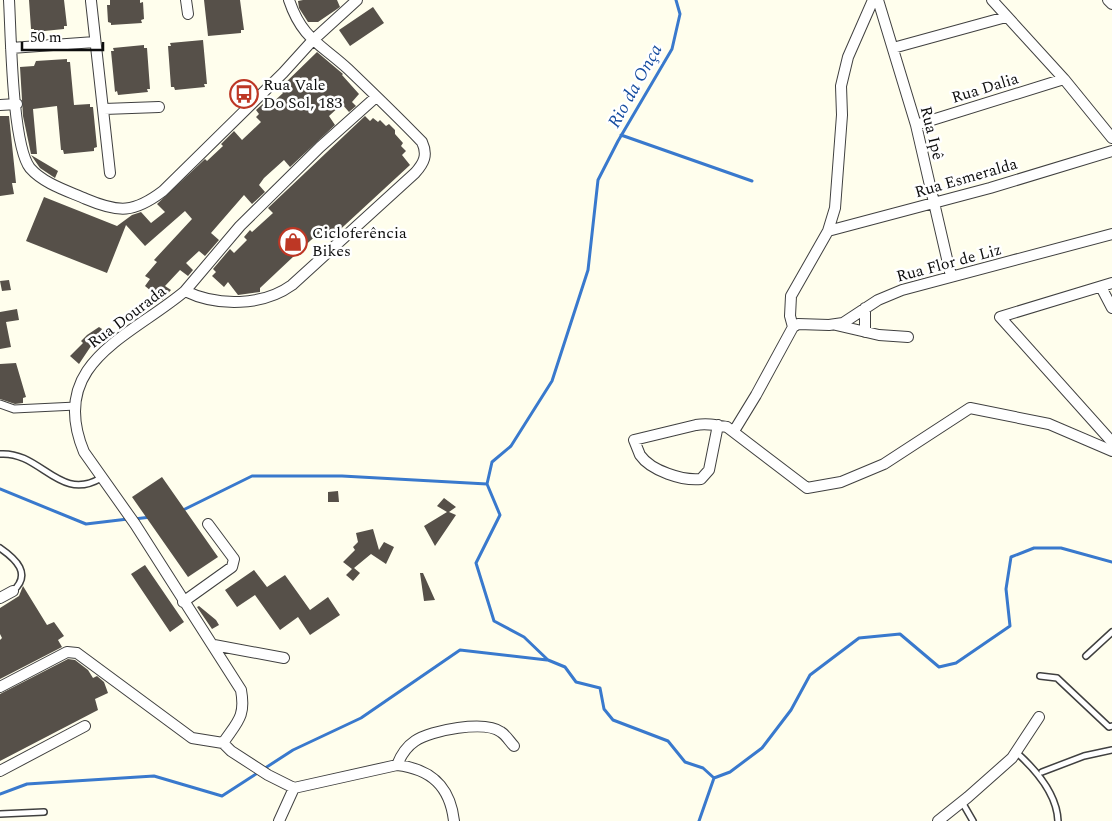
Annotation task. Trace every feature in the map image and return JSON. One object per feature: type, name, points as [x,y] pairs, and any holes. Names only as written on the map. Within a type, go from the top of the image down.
[{"type":"street","points":[[9,0],[16,104],[22,151],[31,170],[54,185],[98,204],[121,209],[133,209],[144,205],[163,191],[283,73],[312,41],[357,0]]},
{"type":"street","points":[[186,0],[188,14]]},
{"type":"street","name":"Rua Dourada","points":[[223,743],[239,721],[243,707],[243,698],[236,680],[135,524],[84,452],[78,439],[76,406],[80,384],[92,362],[112,344],[160,312],[185,291],[206,299],[234,301],[257,300],[279,294],[292,285],[415,173],[425,157],[422,142],[346,67],[312,41],[303,30],[289,0]]},
{"type":"street","points":[[796,325],[790,316],[790,296],[828,232],[838,195],[842,115],[841,86],[848,58],[873,0]]},
{"type":"street","name":"Rua Ipê","points":[[878,0],[916,125],[951,276]]},
{"type":"street","points":[[992,0],[1064,79],[1112,138]]},
{"type":"street","points":[[1108,0],[1112,4]]},
{"type":"street","points":[[91,1],[94,42],[104,109],[110,173]]},
{"type":"street","points":[[893,48],[1006,17]]},
{"type":"street","points":[[12,48],[94,42]]},
{"type":"street","name":"Rua Dalia","points":[[916,125],[1064,79]]},
{"type":"street","points":[[185,291],[240,226],[320,147],[376,97]]},
{"type":"street","points":[[0,105],[16,104]]},
{"type":"street","points":[[104,109],[159,107]]},
{"type":"street","name":"Rua Esmeralda","points":[[828,232],[1112,151]]},
{"type":"street","name":"Rua Flor de Liz","points":[[836,325],[891,294],[951,276],[1112,234]]},
{"type":"street","points":[[1112,283],[1000,316],[1112,442]]},
{"type":"street","points":[[1101,287],[1112,308]]},
{"type":"street","points":[[865,308],[865,332]]},
{"type":"street","points":[[796,325],[836,325],[865,332],[908,337]]},
{"type":"street","points":[[734,431],[796,325]]},
{"type":"street","points":[[0,404],[14,409],[76,406]]},
{"type":"street","points":[[718,425],[709,470],[701,479],[683,477],[647,462],[640,454],[634,440],[696,424],[718,425],[734,431],[807,488],[842,482],[884,464],[970,408],[1048,424],[1112,451]]},
{"type":"street","points":[[184,602],[232,567],[234,559],[208,524]]},
{"type":"street","points":[[0,598],[13,590]]},
{"type":"street","points":[[214,645],[284,658]]},
{"type":"street","points":[[0,687],[67,652],[77,653],[187,734],[202,741],[223,743],[230,751],[268,775],[294,788],[397,765],[411,767],[425,772],[436,780],[452,803],[454,821]]},
{"type":"street","points":[[938,821],[962,802],[1015,752],[1039,717]]},
{"type":"street","points":[[0,771],[85,726]]},
{"type":"street","points":[[397,765],[401,754],[414,741],[427,734],[456,729],[479,726],[501,731],[514,746]]},
{"type":"street","points":[[279,821],[294,788]]},
{"type":"lane","points":[[0,454],[19,455],[57,478],[79,486],[90,484],[101,478]]},
{"type":"lane","points":[[0,548],[14,560],[22,573],[22,581],[13,590]]},
{"type":"lane","points":[[1086,656],[1112,632]]},
{"type":"lane","points":[[1040,676],[1057,678],[1109,727],[1112,726]]},
{"type":"lane","points":[[1042,772],[1084,756],[1112,750]]},
{"type":"lane","points":[[1015,752],[1035,769],[1051,798],[1058,821]]},
{"type":"lane","points":[[962,802],[973,821]]},
{"type":"lane","points":[[0,814],[44,812]]},
{"type":"building","points":[[29,0],[64,0],[67,26],[64,26],[64,29],[34,32],[34,29],[31,29]]},
{"type":"building","points":[[110,0],[140,0],[140,3],[143,2],[144,19],[141,20],[142,23],[111,25],[108,22],[107,5],[110,5]]},
{"type":"building","points":[[204,0],[240,0],[244,30],[241,30],[241,33],[208,36]]},
{"type":"building","points":[[337,0],[340,7],[318,22],[308,22],[299,8],[298,1]]},
{"type":"building","points":[[373,7],[384,23],[350,46],[339,30]]},
{"type":"building","points":[[203,40],[207,84],[204,84],[205,87],[175,90],[174,87],[171,87],[168,46],[171,46],[170,43]]},
{"type":"building","points":[[144,45],[144,48],[147,48],[150,89],[147,89],[148,92],[118,95],[117,91],[115,92],[111,51],[114,51],[113,48]]},
{"type":"building","points":[[317,52],[343,74],[359,94],[352,102],[356,106],[349,112],[342,104],[329,116],[335,125],[290,167],[284,160],[264,178],[259,185],[265,192],[252,204],[244,195],[211,233],[219,240],[205,256],[199,251],[186,263],[193,270],[188,276],[180,270],[165,286],[171,290],[162,300],[145,286],[150,279],[145,276],[157,262],[154,260],[192,219],[185,211],[145,246],[126,225],[107,273],[26,241],[44,197],[117,226],[132,215],[141,212],[151,223],[165,212],[157,204],[205,159],[207,161],[223,146],[221,144],[234,131],[242,140],[261,122],[256,117],[259,114],[256,110],[266,101],[270,105],[283,93],[279,89]]},
{"type":"building","points":[[67,59],[67,62],[70,62],[74,105],[90,104],[90,107],[93,107],[97,147],[94,148],[94,151],[64,154],[63,150],[61,150],[57,106],[33,109],[37,154],[31,154],[23,116],[20,67],[34,66],[36,61]]},
{"type":"building","points":[[0,116],[9,116],[16,183],[12,183],[14,194],[0,196]]},
{"type":"building","points":[[365,116],[370,121],[373,118],[378,122],[380,120],[386,126],[389,124],[395,130],[395,134],[403,143],[401,146],[406,151],[402,155],[410,165],[332,237],[325,229],[311,240],[260,288],[260,292],[238,295],[228,282],[224,287],[212,276],[216,272],[213,269],[230,249],[234,253],[247,240],[244,237],[250,230],[252,232],[273,213],[268,208]]},
{"type":"building","points":[[31,155],[58,171],[55,178],[40,168]]},
{"type":"building","points":[[9,280],[11,290],[2,291],[0,281]]},
{"type":"building","points":[[17,309],[19,320],[6,322],[11,347],[0,349],[0,312]]},
{"type":"building","points":[[99,327],[102,329],[97,337],[99,340],[91,346],[79,364],[70,356],[83,343],[81,341],[87,335]]},
{"type":"building","points":[[16,363],[26,397],[23,398],[23,403],[15,404],[0,399],[0,364]]},
{"type":"building","points":[[162,477],[218,557],[188,577],[132,497]]},
{"type":"building","points":[[338,491],[339,502],[328,502],[328,492]]},
{"type":"building","points":[[444,498],[456,507],[449,512],[456,515],[435,546],[424,526],[447,512],[437,506]]},
{"type":"building","points":[[373,529],[379,550],[384,542],[394,547],[386,564],[371,554],[354,568],[360,573],[353,581],[346,575],[352,569],[343,562],[355,550],[353,547],[358,542],[356,533]]},
{"type":"building","points":[[145,565],[184,622],[170,632],[131,574]]},
{"type":"building","points":[[254,570],[267,587],[285,575],[310,610],[328,597],[340,615],[310,635],[298,617],[280,630],[255,595],[237,607],[225,590]]},
{"type":"building","points":[[420,573],[423,573],[435,600],[424,601]]},
{"type":"building","points":[[23,586],[47,625],[54,622],[64,636],[58,640],[62,647],[0,679],[0,640],[2,638],[0,634],[0,608],[19,596]]},
{"type":"building","points":[[199,606],[216,620],[219,625],[212,629],[197,607]]},
{"type":"building","points":[[68,659],[75,660],[88,670],[93,678],[97,676],[104,682],[108,693],[95,699],[98,710],[0,761],[0,694]]},
{"type":"waterway","name":"Rio da Onça","points":[[487,484],[492,462],[511,446],[552,381],[588,270],[598,180],[618,141],[672,49],[680,14],[676,0]]},
{"type":"waterway","name":"Rio da Onça","points":[[621,135],[752,181]]},
{"type":"waterway","points":[[181,511],[252,476],[342,476],[487,484]]},
{"type":"waterway","points":[[487,484],[500,515],[476,563],[494,621],[524,637],[548,660],[565,667],[576,682],[600,688],[604,709],[613,720],[668,741],[685,762],[703,768],[714,778],[730,772],[762,748],[791,710],[810,675],[859,638],[900,634],[939,667],[956,663],[1010,626],[1006,589],[1011,557],[1034,548],[1061,548],[1112,562]]},
{"type":"waterway","points":[[0,489],[86,524],[128,519]]},
{"type":"waterway","points":[[134,519],[151,517]]},
{"type":"waterway","points":[[0,794],[27,784],[154,776],[222,796],[293,750],[361,718],[460,650],[547,660]]},
{"type":"waterway","points":[[699,821],[714,778]]},
{"type":"place","name":"Rua Vale Do Sol, 183","points":[[244,94]]},
{"type":"place","name":"Cicloferência Bikes","points":[[293,242]]}]
